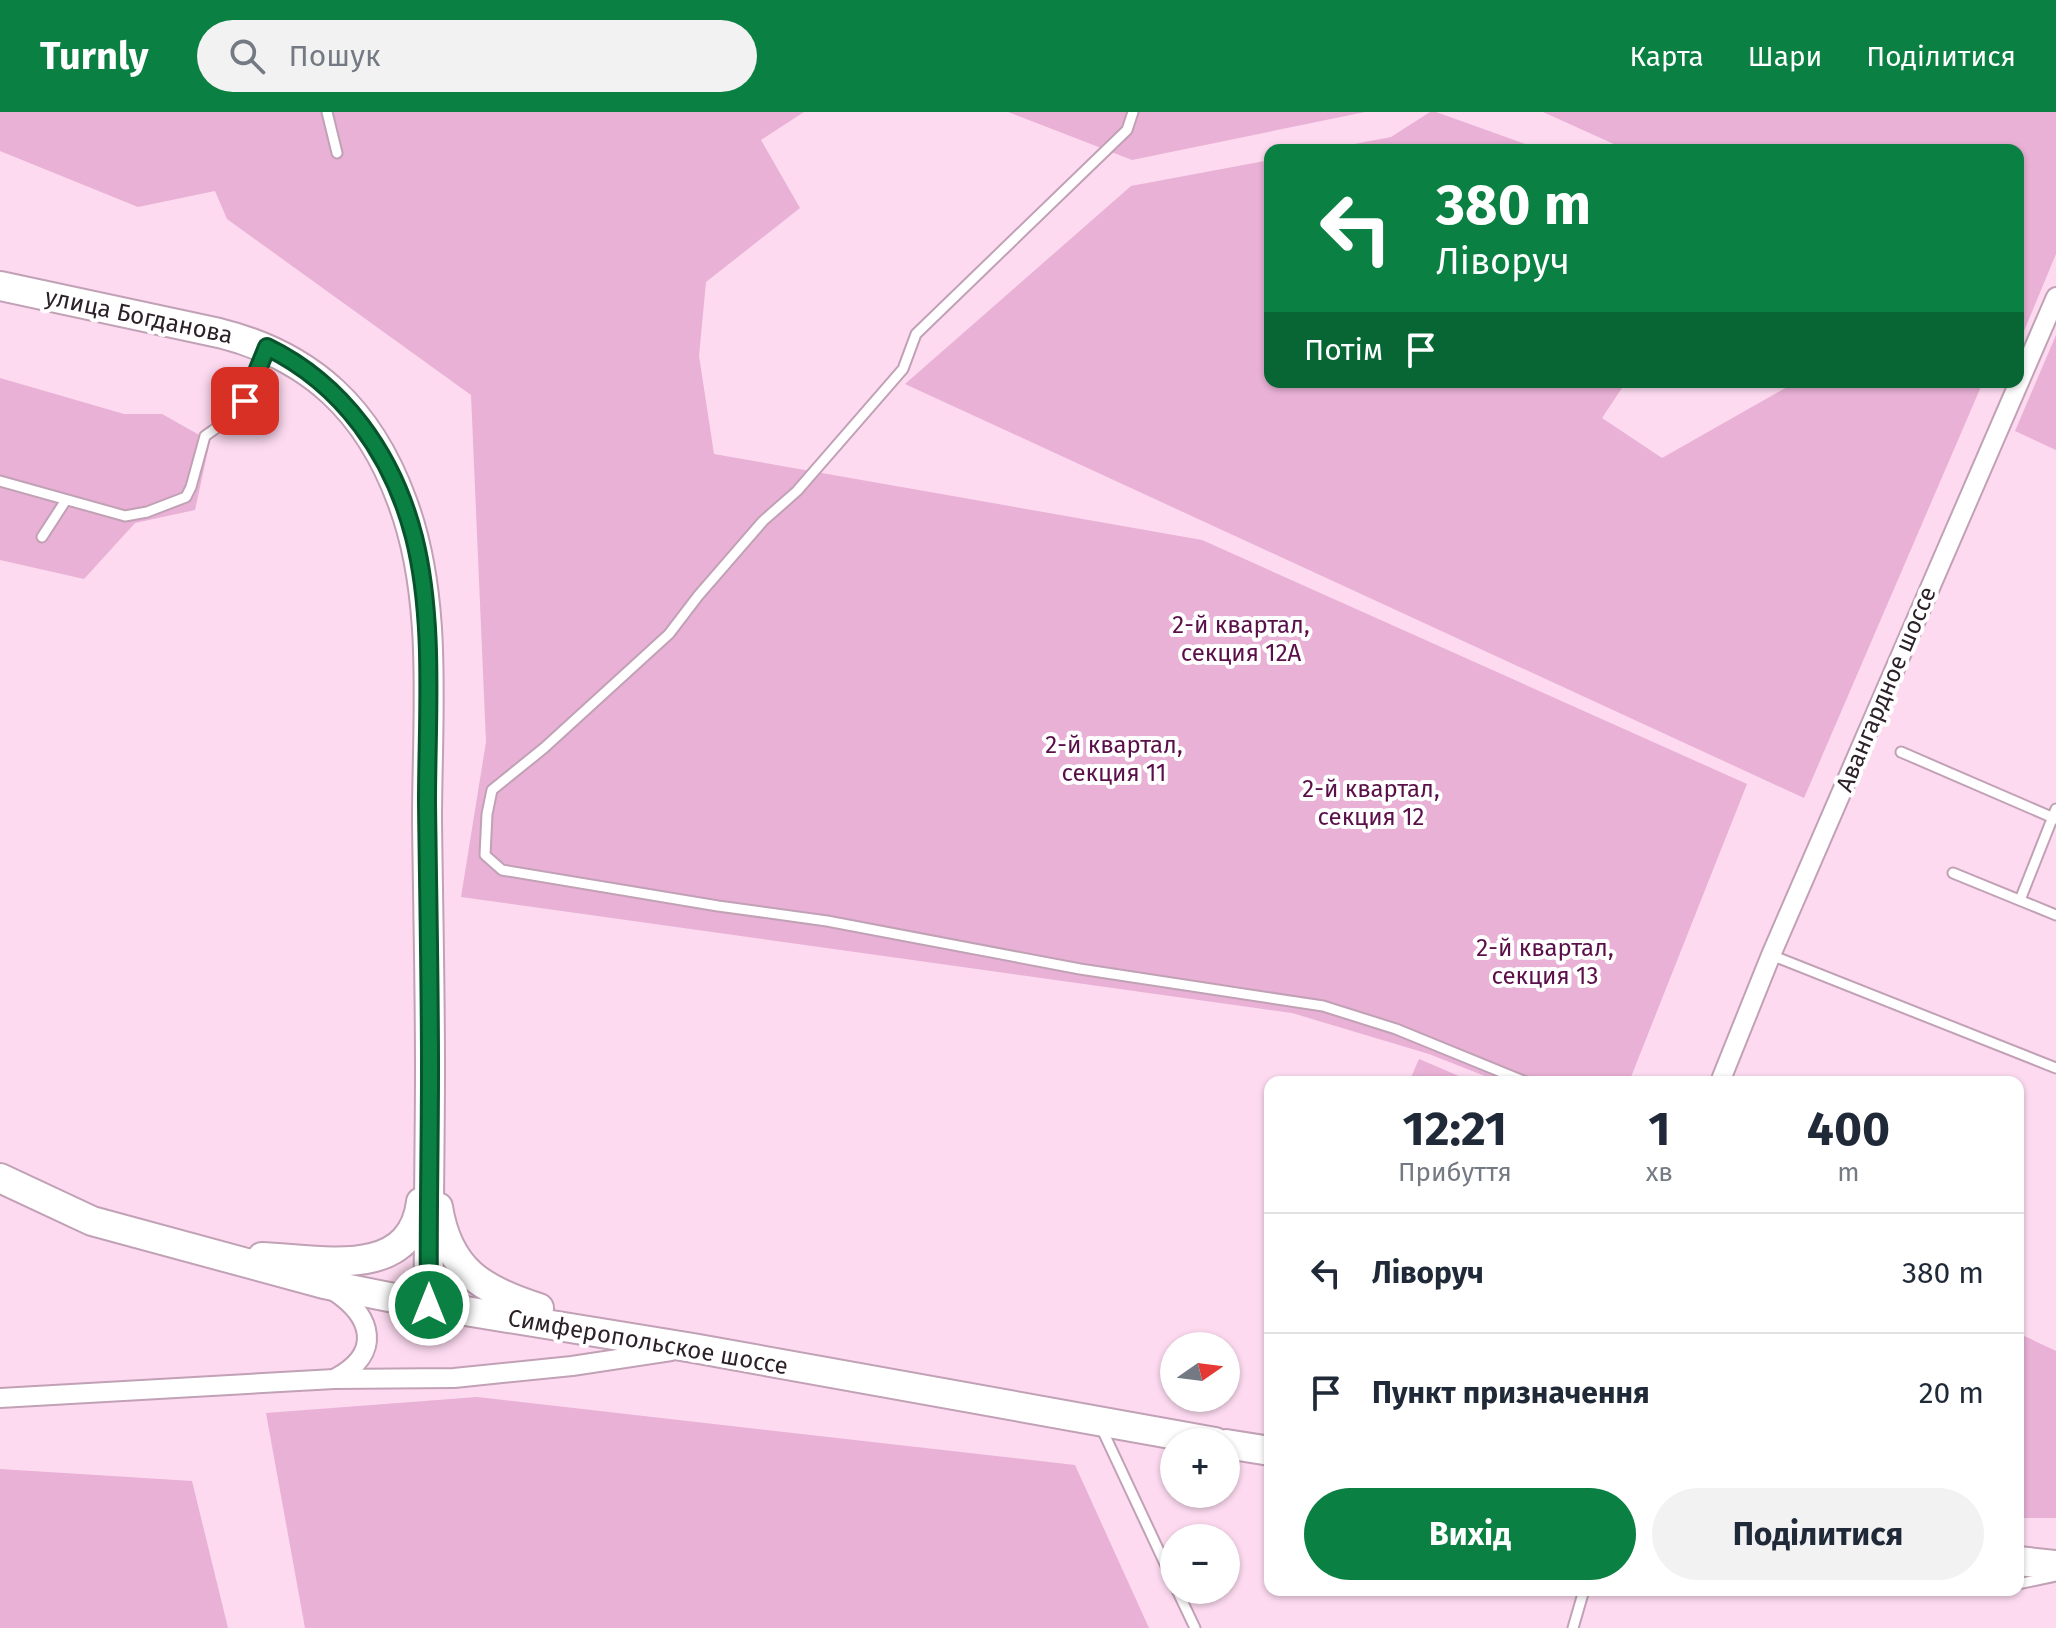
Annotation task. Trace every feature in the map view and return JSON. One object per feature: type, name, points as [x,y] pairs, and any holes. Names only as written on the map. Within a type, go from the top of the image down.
[{"type":"main road","name":"улица Богданова","points":[[0,286],[219,333],[267,347],[308,370],[348,407],[371,438],[402,499],[421,567],[427,668],[429,1305]]},
{"type":"main road","points":[[211,1255],[304,1258],[336,1263],[364,1261],[392,1250],[411,1234],[420,1211],[428,1144]]},
{"type":"main road","points":[[428,1144],[445,1240],[466,1272],[482,1286],[506,1298],[631,1338]]},
{"type":"main road","name":"Симферопольское шоссе","points":[[0,1178],[92,1221],[324,1284],[1160,1433]]},
{"type":"main road","points":[[1240,1446],[1264,1450]]},
{"type":"main road","points":[[2024,1562],[2056,1565]]},
{"type":"street","name":"Авангардное шоссе","points":[[2024,371],[2056,297]]},
{"type":"street","name":"Авангардное шоссе","points":[[1722,1076],[1771,955],[2017,388]]},
{"type":"street","points":[[324,1284],[347,1300],[361,1315],[367,1338],[363,1357],[352,1369],[334,1379]]},
{"type":"street","points":[[0,1398],[334,1379],[454,1378],[572,1366],[693,1348]]},
{"type":"lane","points":[[327,112],[337,153]]},
{"type":"lane","points":[[1133,112],[1127,130],[916,334],[903,369],[793,495],[763,521],[669,634],[544,748],[492,790],[487,814],[485,855],[502,870],[827,921],[1080,969],[1323,1006],[1396,1029],[1511,1076]]},
{"type":"lane","points":[[0,481],[125,516],[147,512],[186,497],[205,436],[227,421],[245,401],[267,347]]},
{"type":"lane","points":[[42,537],[66,500]]},
{"type":"lane","points":[[1901,752],[2055,815],[2020,900]]},
{"type":"lane","points":[[1953,873],[2056,915]]},
{"type":"lane","points":[[1771,955],[2056,1068]]},
{"type":"lane","points":[[1099,1422],[1160,1553]]},
{"type":"lane","points":[[2024,1583],[2056,1576]]},
{"type":"lane","points":[[1573,1628],[1582,1596]]},
{"type":"lane","points":[[1184,1604],[1195,1628]]},
{"type":"green space","points":[[0,112],[804,112],[761,140],[800,208],[706,282],[699,356],[714,454],[1202,540],[1747,784],[1631,1076],[1485,1076],[1429,1054],[1292,1013],[461,897],[486,742],[471,395],[227,219],[215,191],[138,207],[0,151]]},
{"type":"green space","points":[[1008,112],[1365,112],[1132,160]]},
{"type":"green space","points":[[1430,112],[1436,112],[1525,144],[1354,144],[1391,137]]},
{"type":"green space","points":[[1543,112],[2056,112],[2056,254],[2024,331],[2024,144],[1614,144]]},
{"type":"green space","points":[[1264,161],[1264,388],[1622,388],[1602,418],[1662,458],[1785,388],[1980,388],[1804,798],[905,384],[1131,186]]},
{"type":"green space","points":[[2056,335],[2056,450],[2015,431]]},
{"type":"green space","points":[[0,378],[124,414],[162,414],[210,441],[195,510],[135,523],[84,579],[0,560]]},
{"type":"green space","points":[[1419,1059],[1459,1076],[1412,1076]]},
{"type":"green space","points":[[2024,1336],[2056,1351],[2056,1518],[2024,1518]]},
{"type":"green space","points":[[477,1397],[1075,1465],[1149,1628],[305,1628],[266,1413]]},
{"type":"green space","points":[[0,1469],[192,1481],[228,1628],[0,1628]]},
{"type":"route","points":[[245,401],[267,347],[288,357],[328,386],[360,423],[387,465],[414,535],[421,567],[427,668],[429,1305]]},
{"type":"park label","name":"2-й квартал, секция 12А","points":[[1241,639]]},
{"type":"park label","name":"2-й квартал, секция 11","points":[[1114,759]]},
{"type":"park label","name":"2-й квартал, секция 12","points":[[1371,803]]},
{"type":"park label","name":"2-й квартал, секция 13","points":[[1545,962]]}]
